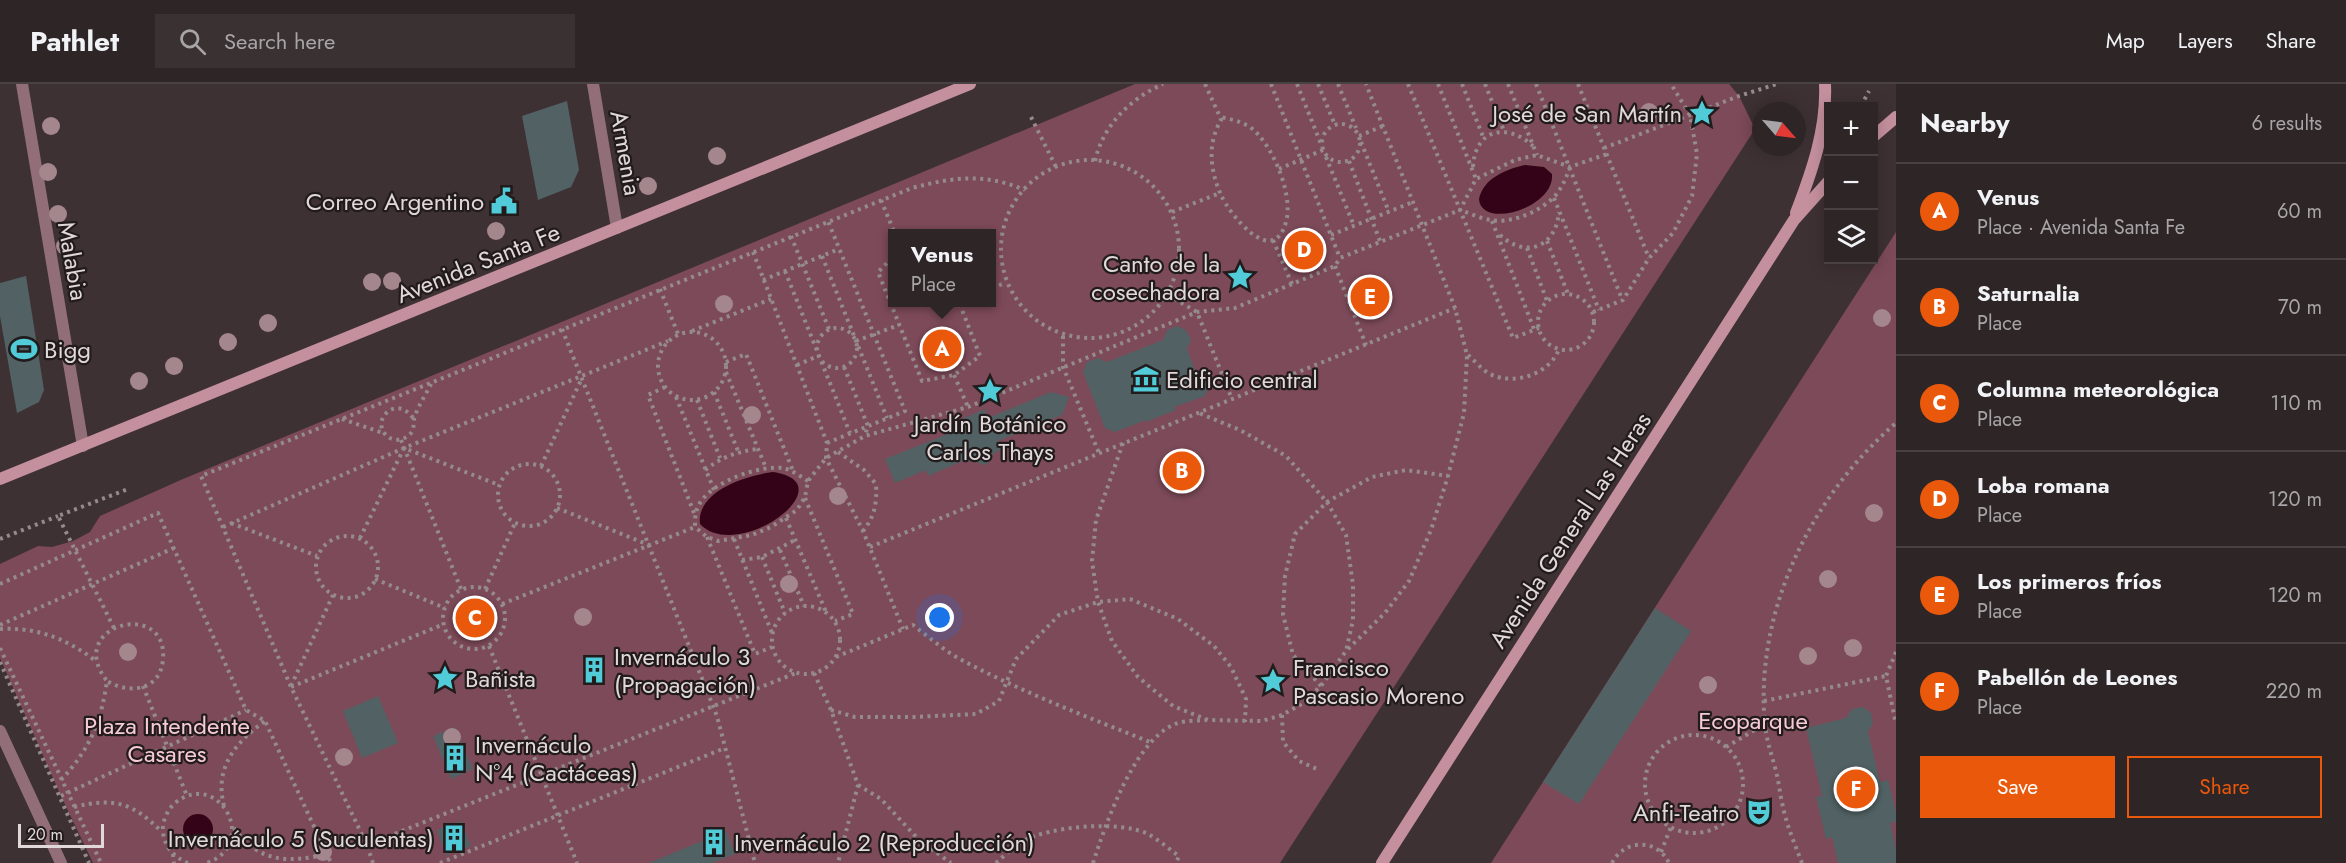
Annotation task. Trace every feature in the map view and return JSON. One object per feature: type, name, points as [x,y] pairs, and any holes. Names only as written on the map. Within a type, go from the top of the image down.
[{"type":"main road","name":"Avenida Santa Fe","points":[[0,479],[970,84]]},
{"type":"main road","name":"Avenida General Las Heras","points":[[1794,220],[1820,139],[1826,108],[1825,84]]},
{"type":"main road","points":[[1878,133],[1896,117]]},
{"type":"main road","name":"Avenida General Las Heras","points":[[1382,863],[1794,220],[1824,186]]},
{"type":"street","name":"Malabia","points":[[22,84],[83,446]]},
{"type":"street","name":"Armenia","points":[[593,84],[617,228]]},
{"type":"street","points":[[0,731],[61,863]]},
{"type":"path","points":[[1095,161],[1099,144],[1112,123],[1131,104],[1163,84]]},
{"type":"path","points":[[1205,84],[1221,120],[1212,141],[1211,156],[1220,193],[1228,210],[1246,229],[1264,241],[1273,240],[1281,234],[1287,215],[1286,192],[1279,169],[1263,140],[1251,128],[1237,120],[1220,117]]},
{"type":"path","points":[[1271,84],[1340,258]]},
{"type":"path","points":[[1298,84],[1354,226]]},
{"type":"path","points":[[1318,84],[1335,125]]},
{"type":"path","points":[[1338,84],[1389,212]]},
{"type":"path","points":[[1093,863],[1105,826],[1124,784],[1150,742],[1176,724],[1208,720],[1262,721],[1282,715],[1300,705],[1321,686],[1346,651],[1384,613],[1409,581],[1431,530],[1464,413],[1467,355],[1455,308],[1366,84]]},
{"type":"path","points":[[1408,84],[1512,338],[1537,328]]},
{"type":"path","points":[[1438,84],[1476,179]]},
{"type":"path","points":[[1462,84],[1484,139]]},
{"type":"path","points":[[1485,84],[1504,131]]},
{"type":"path","points":[[1508,84],[1537,155]]},
{"type":"path","points":[[1536,84],[1623,300]]},
{"type":"path","points":[[1578,84],[1649,258]]},
{"type":"path","points":[[1593,312],[1623,300],[1649,258],[1673,233],[1692,196],[1697,154],[1690,115],[1671,84]]},
{"type":"path","points":[[1604,148],[1777,84]]},
{"type":"path","points":[[1863,102],[1869,91]]},
{"type":"path","points":[[1031,117],[1056,168]]},
{"type":"path","points":[[1335,125],[1348,125],[1359,136],[1358,152],[1349,161],[1335,161],[1324,150],[1324,134],[1335,125]]},
{"type":"path","points":[[1359,136],[1383,126]]},
{"type":"path","points":[[1472,171],[1475,153],[1484,139],[1494,133],[1504,131],[1518,134],[1533,146]]},
{"type":"path","points":[[1279,169],[1324,150]]},
{"type":"path","points":[[1460,210],[1476,179],[1515,160],[1537,155],[1570,167],[1607,154]]},
{"type":"path","points":[[1077,159],[1117,162],[1152,183],[1172,212],[1180,256],[1168,295],[1141,325],[1103,339],[1063,336],[1028,316],[1005,282],[1000,242],[1012,204],[1039,174],[1056,168],[1077,159]]},
{"type":"path","points":[[1349,161],[1380,241]]},
{"type":"path","points":[[695,527],[707,537],[718,541],[752,535],[797,510],[805,497],[808,481],[826,458],[864,436],[968,408],[1197,312],[1235,308],[1335,266],[1340,258],[1460,210],[1492,221],[1515,219],[1554,198],[1564,183],[1570,167]]},
{"type":"path","points":[[374,863],[291,687],[201,476],[912,188],[947,178],[979,177],[1006,182],[1025,190]]},
{"type":"path","points":[[1172,212],[1220,193]]},
{"type":"path","points":[[1554,198],[1599,310]]},
{"type":"path","points":[[881,200],[893,229]]},
{"type":"path","points":[[1331,235],[1413,202]]},
{"type":"path","points":[[1497,233],[1513,245],[1527,248],[1538,246],[1547,241],[1556,228],[1559,211]]},
{"type":"path","points":[[827,443],[905,411],[828,221]]},
{"type":"path","points":[[1492,221],[1537,328],[1549,345],[1559,350],[1579,348],[1593,333],[1595,322],[1593,312],[1587,303],[1579,297],[1561,294],[1547,301],[1538,318],[1537,328]]},
{"type":"path","points":[[791,236],[829,329]]},
{"type":"path","points":[[1273,240],[1292,284]]},
{"type":"path","points":[[1547,241],[1568,294]]},
{"type":"path","points":[[1527,248],[1547,301]]},
{"type":"path","points":[[763,280],[839,249]]},
{"type":"path","points":[[753,252],[827,443],[826,458],[863,531],[903,629]]},
{"type":"path","points":[[822,256],[887,418]]},
{"type":"path","points":[[888,262],[878,272],[888,297]]},
{"type":"path","points":[[1335,266],[1366,345]]},
{"type":"path","points":[[785,271],[850,434]]},
{"type":"path","points":[[996,286],[1005,282]]},
{"type":"path","points":[[660,290],[678,334]]},
{"type":"path","points":[[1168,295],[1197,312],[1232,399]]},
{"type":"path","points":[[223,527],[404,448],[668,341],[678,334],[771,299]]},
{"type":"path","points":[[892,307],[922,381],[954,375],[980,356],[961,307]]},
{"type":"path","points":[[870,547],[1455,308]]},
{"type":"path","points":[[856,341],[899,324]]},
{"type":"path","points":[[562,329],[713,706],[755,863]]},
{"type":"path","points":[[829,329],[845,329],[856,341],[855,357],[844,367],[826,365],[818,356],[816,350],[819,337],[829,329]]},
{"type":"path","points":[[668,341],[660,352],[659,376],[665,387],[676,396],[687,400],[698,400],[714,392],[722,382],[726,362],[722,349],[714,339],[704,333],[691,331]]},
{"type":"path","points":[[1063,336],[1063,367],[1099,453]]},
{"type":"path","points":[[1467,355],[1490,374],[1516,378],[1544,369],[1556,358],[1559,350]]},
{"type":"path","points":[[726,362],[746,354],[793,471]]},
{"type":"path","points":[[797,365],[818,356]]},
{"type":"path","points":[[844,367],[868,426],[864,436]]},
{"type":"path","points":[[726,371],[766,468]]},
{"type":"path","points":[[954,375],[968,408]]},
{"type":"path","points":[[541,466],[582,377]]},
{"type":"path","points":[[413,418],[433,382]]},
{"type":"path","points":[[665,387],[648,394],[695,514],[695,527]]},
{"type":"path","points":[[714,392],[738,452]]},
{"type":"path","points":[[676,396],[714,490]]},
{"type":"path","points":[[698,400],[720,458]]},
{"type":"path","points":[[341,419],[392,439],[401,440],[409,436],[414,427],[413,418],[408,410],[399,407],[390,409],[383,416],[381,424],[384,434]]},
{"type":"path","points":[[1199,413],[1240,430],[1286,456],[1327,502],[1346,536],[1353,585],[1353,620],[1346,651]]},
{"type":"path","points":[[1802,863],[1783,808],[1765,724],[1767,656],[1773,623],[1799,549],[1820,510],[1871,444],[1896,423]]},
{"type":"path","points":[[401,440],[461,590]]},
{"type":"path","points":[[1123,443],[1096,520],[1092,561],[1098,602],[1112,641],[1138,677],[1173,706],[1208,720]]},
{"type":"path","points":[[404,448],[499,485]]},
{"type":"path","points":[[360,538],[404,448]]},
{"type":"path","points":[[705,470],[720,458],[757,449]]},
{"type":"path","points":[[838,452],[864,470],[876,484],[877,504],[870,522],[863,531]]},
{"type":"path","points":[[529,463],[541,466],[552,473],[558,484],[560,496],[557,508],[550,518],[539,525],[527,526],[515,523],[504,513],[498,500],[499,485],[506,474],[516,466],[529,463]]},
{"type":"path","points":[[695,514],[702,500],[714,490],[747,473],[766,468],[782,468],[793,471],[808,481]]},
{"type":"path","points":[[1321,686],[1293,655],[1283,614],[1285,576],[1295,534],[1327,502],[1372,477],[1406,470],[1448,476]]},
{"type":"path","points":[[0,539],[129,489]]},
{"type":"path","points":[[805,497],[853,614],[834,621]]},
{"type":"path","points":[[557,508],[650,545]]},
{"type":"path","points":[[0,584],[158,513],[246,710],[265,721],[331,863]]},
{"type":"path","points":[[58,516],[114,628]]},
{"type":"path","points":[[786,518],[826,613]]},
{"type":"path","points":[[231,523],[317,556]]},
{"type":"path","points":[[485,589],[515,523]]},
{"type":"path","points":[[502,604],[695,527]]},
{"type":"path","points":[[347,535],[360,538],[370,545],[376,555],[378,567],[375,579],[368,590],[357,596],[345,598],[333,595],[321,585],[316,571],[317,556],[324,545],[335,538],[347,535]]},
{"type":"path","points":[[707,537],[755,654],[772,647]]},
{"type":"path","points":[[734,539],[772,633],[772,647],[777,658],[785,668],[796,673]]},
{"type":"path","points":[[742,560],[762,557],[780,550],[795,540]]},
{"type":"path","points":[[0,627],[174,548]]},
{"type":"path","points":[[780,550],[804,606]]},
{"type":"path","points":[[762,557],[785,613]]},
{"type":"path","points":[[375,579],[445,608]]},
{"type":"path","points":[[473,587],[485,589],[495,595],[502,604],[506,615],[504,628],[498,638],[489,645],[475,649],[461,646],[450,637],[444,624],[445,608],[451,597],[461,590],[473,587]]},
{"type":"path","points":[[291,687],[333,595]]},
{"type":"path","points":[[831,710],[855,717],[976,714],[999,701],[1016,659],[1059,615],[1098,602],[1130,599],[1178,619],[1214,646],[1231,667],[1246,699],[1245,722]]},
{"type":"path","points":[[772,633],[777,622],[785,613],[804,606],[815,607],[834,621],[839,633],[836,657]]},
{"type":"path","points":[[128,623],[139,624],[149,629],[162,646],[161,668],[156,677],[143,686],[128,690],[107,681],[97,662],[97,651],[101,640],[114,628],[128,623]]},
{"type":"path","points":[[291,687],[444,624]]},
{"type":"path","points":[[367,845],[796,673],[814,673],[826,667],[836,657],[913,625],[956,657],[1006,682],[1150,742]]},
{"type":"path","points":[[0,627],[54,635],[78,646],[97,662]]},
{"type":"path","points":[[489,645],[578,863]]},
{"type":"path","points":[[0,648],[101,863]]},
{"type":"path","points":[[1896,652],[1886,676],[1896,724]]},
{"type":"path","points":[[0,662],[89,863]]},
{"type":"path","points":[[814,673],[831,710],[858,785],[838,863]]},
{"type":"path","points":[[1764,701],[1886,676]]},
{"type":"path","points":[[61,780],[75,765],[93,737],[103,709],[107,681]]},
{"type":"path","points":[[143,686],[187,796]]},
{"type":"path","points":[[61,796],[246,710]]},
{"type":"path","points":[[1282,715],[1283,742],[1299,761],[1317,769]]},
{"type":"path","points":[[224,807],[223,776],[231,754],[245,736],[265,721]]},
{"type":"path","points":[[1726,747],[1765,724]]},
{"type":"path","points":[[1694,735],[1710,738],[1726,747],[1741,770],[1744,787],[1740,803],[1731,817],[1718,827],[1703,833],[1686,833],[1671,827],[1658,817],[1649,803],[1646,788],[1647,772],[1654,758],[1664,746],[1678,738],[1694,735]]},
{"type":"path","points":[[440,863],[725,748]]},
{"type":"path","points":[[858,785],[881,799],[919,840],[951,863]]},
{"type":"path","points":[[164,836],[165,817],[171,807],[187,796],[204,795],[215,799],[231,817],[231,841],[216,861],[207,863]]},
{"type":"path","points":[[74,807],[97,801],[122,804],[145,815],[164,836],[174,863]]},
{"type":"path","points":[[232,826],[241,839],[260,854],[281,861],[304,862],[328,854]]},
{"type":"path","points":[[996,863],[1022,842],[1055,830],[1105,826],[1124,826],[1148,834],[1179,856],[1176,863]]},
{"type":"path","points":[[1661,852],[1671,827]]},
{"type":"path","points":[[1612,863],[1623,849],[1642,844],[1661,852],[1669,863]]},
{"type":"path","points":[[172,853],[188,863]]},
{"type":"green space","name":"Jardín Botánico Carlos Thays","points":[[1135,84],[1729,84],[1739,96],[1752,123],[1752,134],[1280,863],[93,863],[0,658],[0,564],[38,546],[52,547],[73,541],[90,532],[100,516],[183,479]]},
{"type":"green space","name":"Ecoparque","points":[[1896,232],[1896,863],[1491,863],[1875,264],[1878,264],[1878,260]]},
{"type":"shaded area","points":[[1525,165],[1544,167],[1552,174],[1550,186],[1542,197],[1531,205],[1504,214],[1492,213],[1483,208],[1479,199],[1485,185],[1504,172]]},
{"type":"shaded area","points":[[773,472],[793,479],[799,490],[793,504],[779,517],[760,528],[738,534],[717,534],[700,524],[701,512],[706,502],[714,494],[737,481]]},
{"type":"shaded area","points":[[198,814],[209,818],[213,829],[209,840],[198,844],[187,840],[183,829],[187,818]]},
{"type":"building","points":[[567,101],[579,170],[571,187],[538,200],[522,116]]},
{"type":"building","points":[[26,276],[44,390],[39,402],[17,413],[0,316],[0,283]]},
{"type":"building","name":"Edificio central","points":[[1177,326],[1186,330],[1191,340],[1187,349],[1196,372],[1205,376],[1209,386],[1205,396],[1174,407],[1176,410],[1146,422],[1146,420],[1115,432],[1105,428],[1083,372],[1087,362],[1098,358],[1107,362],[1163,340],[1167,330]]},
{"type":"building","points":[[1051,392],[1069,397],[1062,415],[998,441],[1001,450],[994,453],[987,465],[965,460],[928,476],[926,470],[895,483],[885,459],[953,432],[950,424],[985,409],[988,418]]},
{"type":"building","points":[[1655,608],[1691,631],[1579,804],[1543,782]]},
{"type":"building","points":[[378,696],[398,743],[362,758],[343,711]]},
{"type":"building","points":[[1863,707],[1871,713],[1873,723],[1868,732],[1880,782],[1888,780],[1896,812],[1896,822],[1890,823],[1896,849],[1896,863],[1838,863],[1832,837],[1826,839],[1816,797],[1822,796],[1806,728],[1846,718],[1852,709]]},
{"type":"building","name":"Invernáculo N°4 (Cactáceas)","points":[[455,727],[473,769],[451,779],[433,736]]},
{"type":"building","name":"Invernáculo 5 (Suculentas)","points":[[461,821],[471,846],[446,855],[437,830]]},
{"type":"building","name":"Invernáculo 2 (Reproducción)","points":[[726,831],[735,854],[712,863],[649,863]]},
{"type":"place","name":"José de San Martín","points":[[1702,113]]},
{"type":"place","name":"Correo Argentino","points":[[504,201]]},
{"type":"place","name":"Loba romana","points":[[1304,250]]},
{"type":"place","name":"Canto de la cosechadora","points":[[1240,277]]},
{"type":"place","name":"Los primeros fríos","points":[[1370,297]]},
{"type":"place","name":"Bigg","points":[[24,349]]},
{"type":"place","name":"Venus","points":[[942,349]]},
{"type":"place","name":"Edificio central","points":[[1146,379]]},
{"type":"place","name":"Jardín Botánico Carlos Thays","points":[[990,391]]},
{"type":"place","name":"Saturnalia","points":[[1182,471]]},
{"type":"place","name":"Columna meteorológica","points":[[475,618]]},
{"type":"place","name":"Invernáculo 3 (Propagación)","points":[[594,670]]},
{"type":"place","name":"Bañista","points":[[445,678]]},
{"type":"place","name":"Francisco Pascasio Moreno","points":[[1273,681]]},
{"type":"place","name":"Invernáculo N°4 (Cactáceas)","points":[[455,758]]},
{"type":"place","name":"Pabellón de Leones","points":[[1856,789]]},
{"type":"place","name":"Anfi-Teatro","points":[[1759,812]]},
{"type":"place","name":"Invernáculo 5 (Suculentas)","points":[[454,838]]},
{"type":"place","name":"Invernáculo 2 (Reproducción)","points":[[714,842]]},
{"type":"park label","name":"Plaza Intendente Casares","points":[[167,739]]}]
